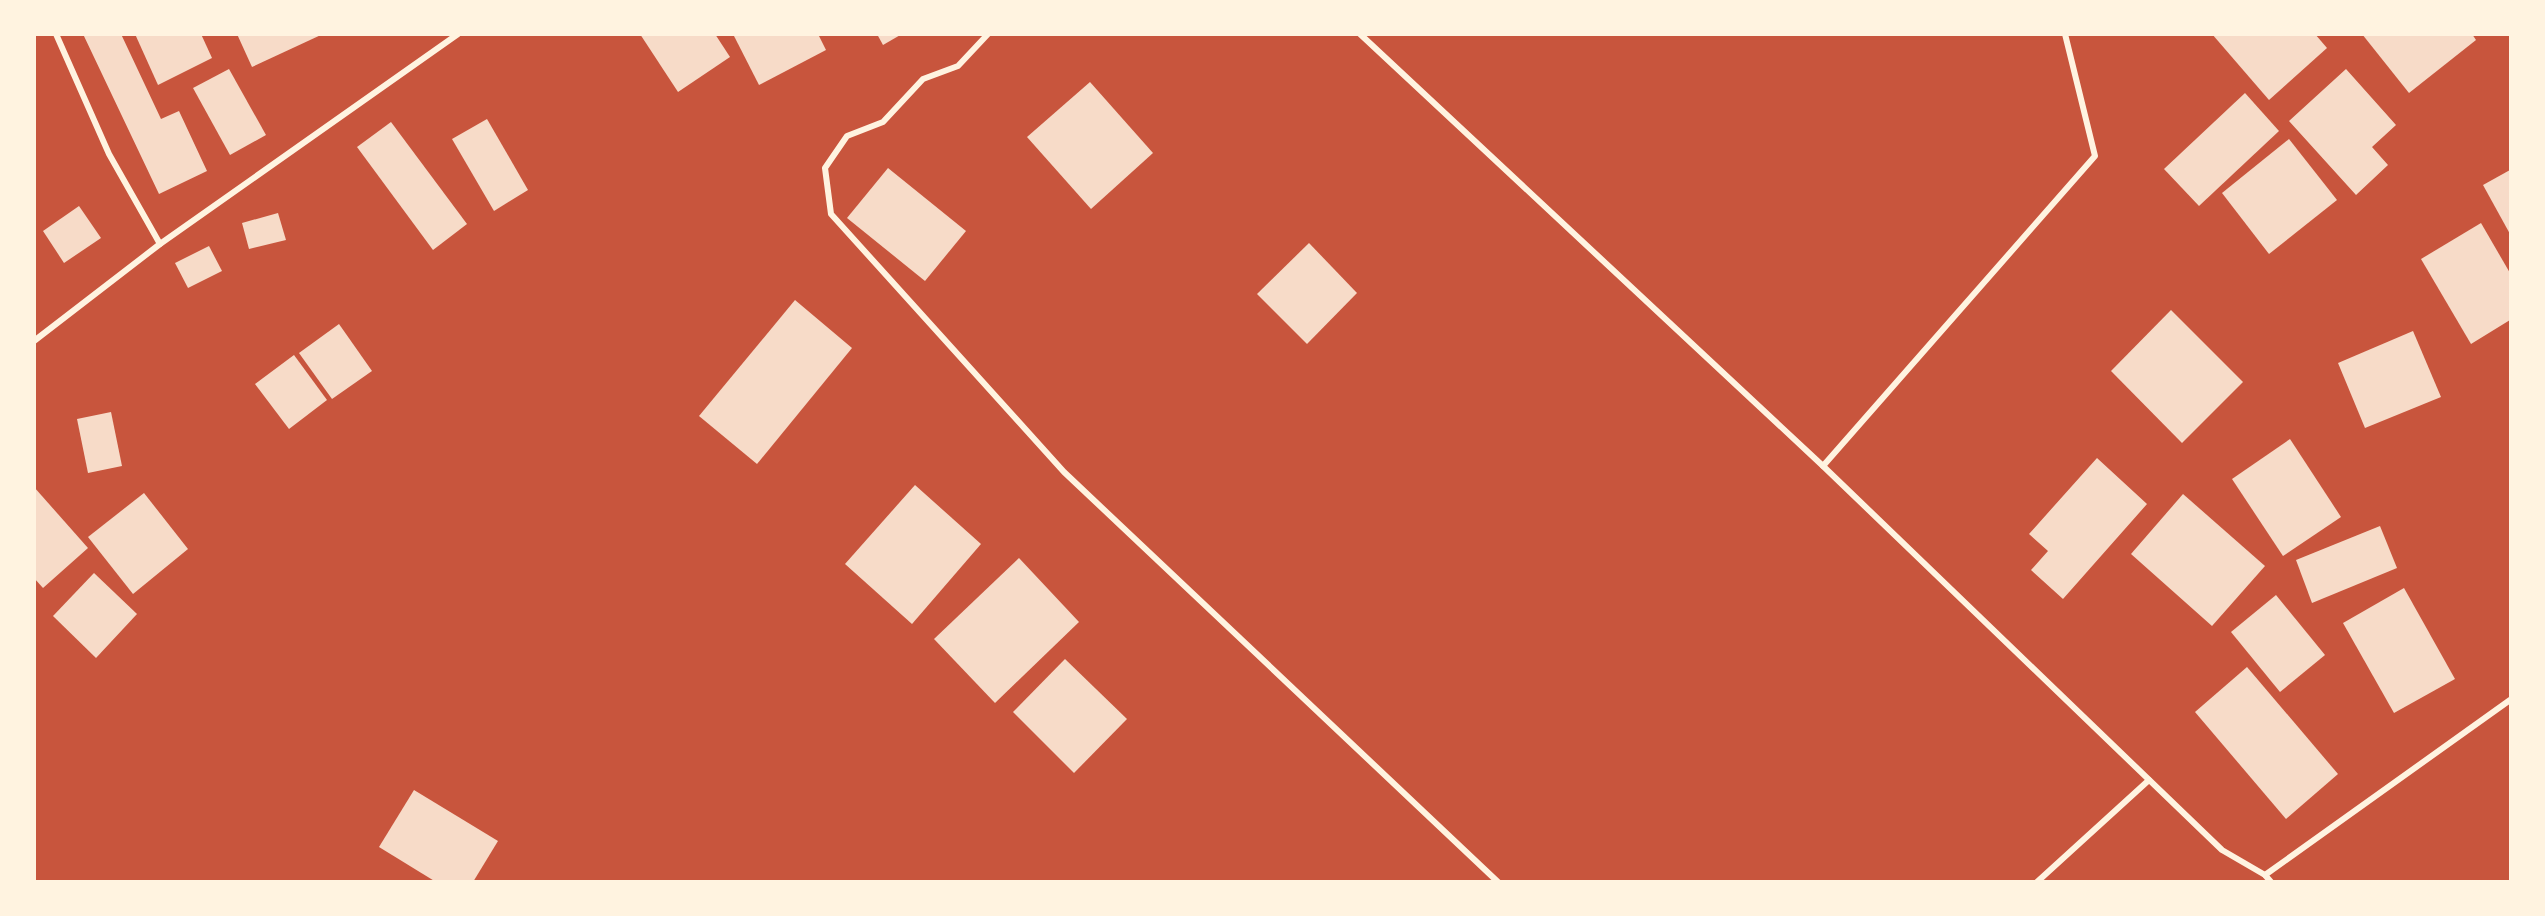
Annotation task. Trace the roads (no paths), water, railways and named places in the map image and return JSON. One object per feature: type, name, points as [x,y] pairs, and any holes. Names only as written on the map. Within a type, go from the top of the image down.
[{"type":"street","points":[[56,34],[110,154],[160,244]]},
{"type":"street","points":[[34,340],[160,244],[458,34]]},
{"type":"street","points":[[988,34],[958,66],[923,79],[883,123],[847,136],[825,168],[831,214],[1064,472],[1498,882]]},
{"type":"street","points":[[1360,34],[1823,466],[2222,850],[2265,875],[2271,882]]},
{"type":"street","points":[[1823,466],[2095,156],[2065,34]]},
{"type":"street","points":[[2265,875],[2511,700]]},
{"type":"street","points":[[2037,882],[2149,780]]}]
